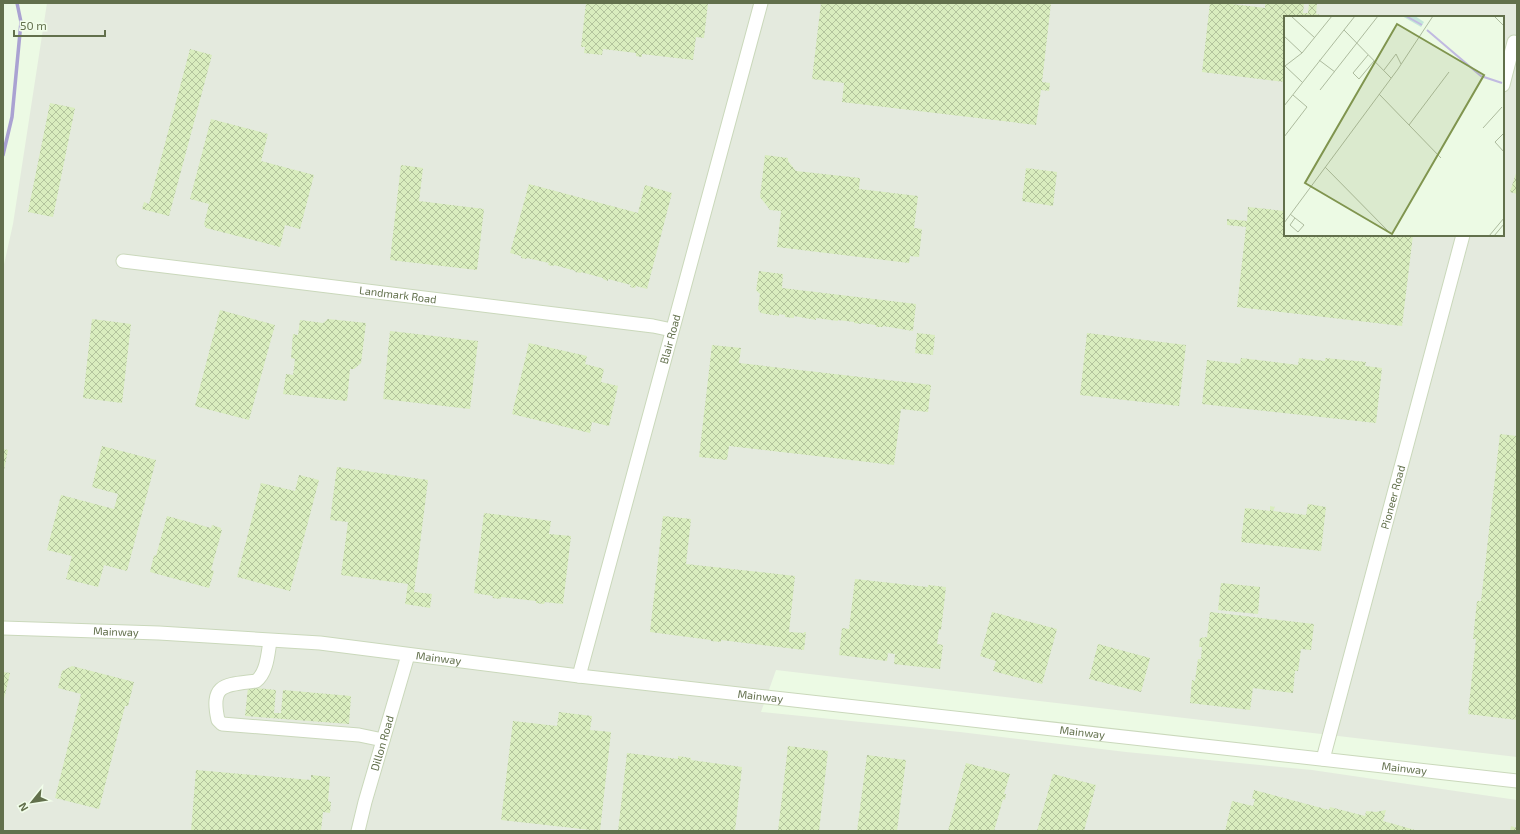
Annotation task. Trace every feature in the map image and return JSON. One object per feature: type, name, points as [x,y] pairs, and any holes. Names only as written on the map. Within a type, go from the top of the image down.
[{"type":"street","name":"Blair Road","points":[[579,676],[761,3]]},
{"type":"street","points":[[1504,81],[1514,42]]},
{"type":"street","name":"Pioneer Road","points":[[1323,759],[1463,236]]},
{"type":"street","name":"Landmark Road","points":[[123,261],[653,326],[672,330]]},
{"type":"street","name":"Mainway","points":[[3,628],[159,633],[320,643],[579,676],[1517,781]]},
{"type":"street","points":[[270,641],[266,664],[259,679],[256,681],[230,684],[219,692],[215,698],[218,720],[222,724],[359,736],[383,740]]},
{"type":"street","name":"Dillon Road","points":[[358,831],[408,655]]},
{"type":"shaded area","points":[[47,3],[1517,4],[1517,757],[776,670],[761,712],[960,732],[1126,752],[1312,770],[1517,800],[1517,831],[3,831],[3,269],[13,224]]},
{"type":"building","points":[[586,3],[708,3],[704,38],[696,37],[693,60],[642,54],[642,57],[636,56],[636,53],[603,49],[602,55],[584,53],[585,47],[581,47]]},
{"type":"building","points":[[821,3],[1051,3],[1042,82],[1050,83],[1049,91],[1041,90],[1036,125],[842,102],[844,83],[812,79]]},
{"type":"building","points":[[1210,3],[1224,3],[1265,8],[1265,3],[1304,3],[1303,13],[1308,13],[1309,3],[1312,3],[1317,4],[1316,14],[1325,16],[1284,16],[1284,82],[1202,72]]},
{"type":"building","points":[[190,49],[212,55],[169,216],[142,209],[144,202],[149,204]]},
{"type":"building","points":[[50,103],[75,108],[53,217],[28,212]]},
{"type":"building","points":[[211,119],[268,134],[261,161],[314,175],[300,229],[285,225],[280,247],[206,228],[204,224],[209,204],[190,199]]},
{"type":"building","points":[[765,155],[788,158],[788,161],[796,171],[860,178],[859,189],[918,196],[914,228],[922,229],[919,257],[910,256],[909,263],[777,247],[781,211],[770,210],[760,197]]},
{"type":"building","points":[[401,165],[423,168],[419,201],[484,209],[477,270],[390,260]]},
{"type":"building","points":[[1026,168],[1057,172],[1053,206],[1022,201]]},
{"type":"building","points":[[1517,170],[1517,194],[1510,192]]},
{"type":"building","points":[[529,184],[638,213],[645,185],[672,193],[647,289],[636,286],[635,288],[630,287],[631,285],[608,279],[608,281],[603,278],[581,272],[575,272],[576,271],[554,265],[548,265],[549,263],[521,258],[521,256],[510,253]]},
{"type":"building","points":[[1248,207],[1284,211],[1284,236],[1413,236],[1402,326],[1237,307],[1246,227],[1227,225],[1227,219],[1247,221]]},
{"type":"building","points":[[759,271],[783,274],[782,288],[916,304],[913,331],[883,326],[876,327],[876,325],[838,320],[816,318],[816,320],[794,316],[794,318],[785,317],[785,315],[779,314],[779,316],[761,313],[758,309],[760,294],[756,290]]},
{"type":"building","points":[[220,310],[275,325],[249,420],[195,406]]},
{"type":"building","points":[[92,319],[131,324],[122,403],[83,398]]},
{"type":"building","points":[[328,319],[366,323],[361,363],[354,369],[350,369],[347,401],[283,394],[286,374],[293,375],[295,359],[291,358],[293,334],[298,335],[300,320],[323,323]]},
{"type":"building","points":[[390,331],[478,341],[470,409],[383,399]]},
{"type":"building","points":[[917,333],[935,335],[933,355],[915,353]]},
{"type":"building","points":[[1087,333],[1186,345],[1179,406],[1080,395]]},
{"type":"building","points":[[529,343],[587,356],[585,364],[604,369],[601,382],[618,386],[609,426],[592,422],[590,433],[512,414]]},
{"type":"building","points":[[712,345],[741,348],[739,363],[931,385],[928,412],[901,409],[894,465],[729,446],[727,460],[699,457]]},
{"type":"building","points":[[1241,358],[1298,365],[1299,358],[1325,361],[1325,358],[1366,362],[1365,366],[1382,368],[1376,423],[1202,404],[1207,360],[1240,364]]},
{"type":"building","points":[[1500,434],[1517,436],[1517,720],[1468,714],[1476,639],[1473,639],[1477,601],[1481,601]]},
{"type":"building","points":[[102,446],[156,460],[127,571],[104,565],[98,587],[66,579],[72,556],[47,550],[61,495],[114,509],[118,494],[92,487]]},
{"type":"building","points":[[3,449],[8,450],[4,470],[3,470]]},
{"type":"building","points":[[337,467],[428,480],[414,592],[432,594],[430,608],[405,604],[408,584],[341,575],[348,522],[330,520]]},
{"type":"building","points":[[299,475],[319,480],[290,591],[237,577],[261,483],[295,491]]},
{"type":"building","points":[[1308,504],[1326,507],[1321,551],[1241,542],[1245,508],[1270,511],[1270,506],[1275,507],[1273,511],[1306,515]]},
{"type":"building","points":[[484,513],[551,521],[549,534],[571,536],[563,604],[545,602],[544,604],[536,603],[536,601],[501,597],[501,599],[492,598],[493,596],[474,593]]},
{"type":"building","points":[[167,516],[211,528],[212,525],[221,528],[222,530],[211,570],[214,571],[209,588],[150,572]]},
{"type":"building","points":[[663,516],[691,519],[686,564],[795,576],[789,632],[806,632],[804,650],[721,640],[721,642],[711,641],[650,632]]},
{"type":"building","points":[[855,579],[928,587],[928,585],[946,587],[941,630],[939,629],[937,644],[943,645],[940,669],[894,664],[895,654],[888,653],[887,661],[839,655],[842,628],[849,629]]},
{"type":"building","points":[[1221,583],[1260,587],[1258,614],[1218,610]]},
{"type":"building","points":[[992,612],[1057,629],[1042,684],[993,671],[996,661],[980,656]]},
{"type":"building","points":[[1210,612],[1314,624],[1311,650],[1301,649],[1298,671],[1295,671],[1293,693],[1253,688],[1250,710],[1190,703],[1192,680],[1195,681],[1198,659],[1201,659],[1202,647],[1199,647],[1200,638],[1207,637]]},
{"type":"building","points":[[1098,644],[1150,658],[1141,692],[1089,679]]},
{"type":"building","points":[[72,666],[134,682],[128,706],[125,706],[99,809],[55,798],[81,694],[58,688],[62,671]]},
{"type":"building","points":[[3,672],[10,673],[4,699],[3,699]]},
{"type":"building","points":[[248,687],[276,690],[274,713],[281,713],[283,690],[351,696],[349,724],[245,716]]},
{"type":"building","points":[[559,712],[592,716],[590,730],[611,732],[600,831],[501,820],[513,721],[557,726]]},
{"type":"building","points":[[788,746],[828,751],[819,831],[778,831]]},
{"type":"building","points":[[627,753],[678,759],[678,756],[691,758],[691,760],[742,767],[735,831],[618,831]]},
{"type":"building","points":[[867,755],[906,760],[897,831],[857,831]]},
{"type":"building","points":[[966,763],[1010,774],[1004,794],[1006,794],[1005,800],[1003,799],[994,831],[948,831]]},
{"type":"building","points":[[196,770],[311,780],[311,775],[330,777],[328,801],[331,802],[330,813],[323,812],[321,831],[191,831]]},
{"type":"building","points":[[1053,774],[1096,785],[1084,831],[1037,831]]},
{"type":"building","points":[[1254,790],[1329,810],[1330,807],[1365,816],[1366,811],[1376,812],[1386,810],[1383,821],[1415,831],[1225,831],[1232,801],[1253,806],[1255,799],[1252,799]]},
{"type":"building","points":[[1511,826],[1517,828],[1517,831],[1510,831]]},
{"type":"waterway","points":[[3,155],[12,117],[21,22],[17,3]]}]
